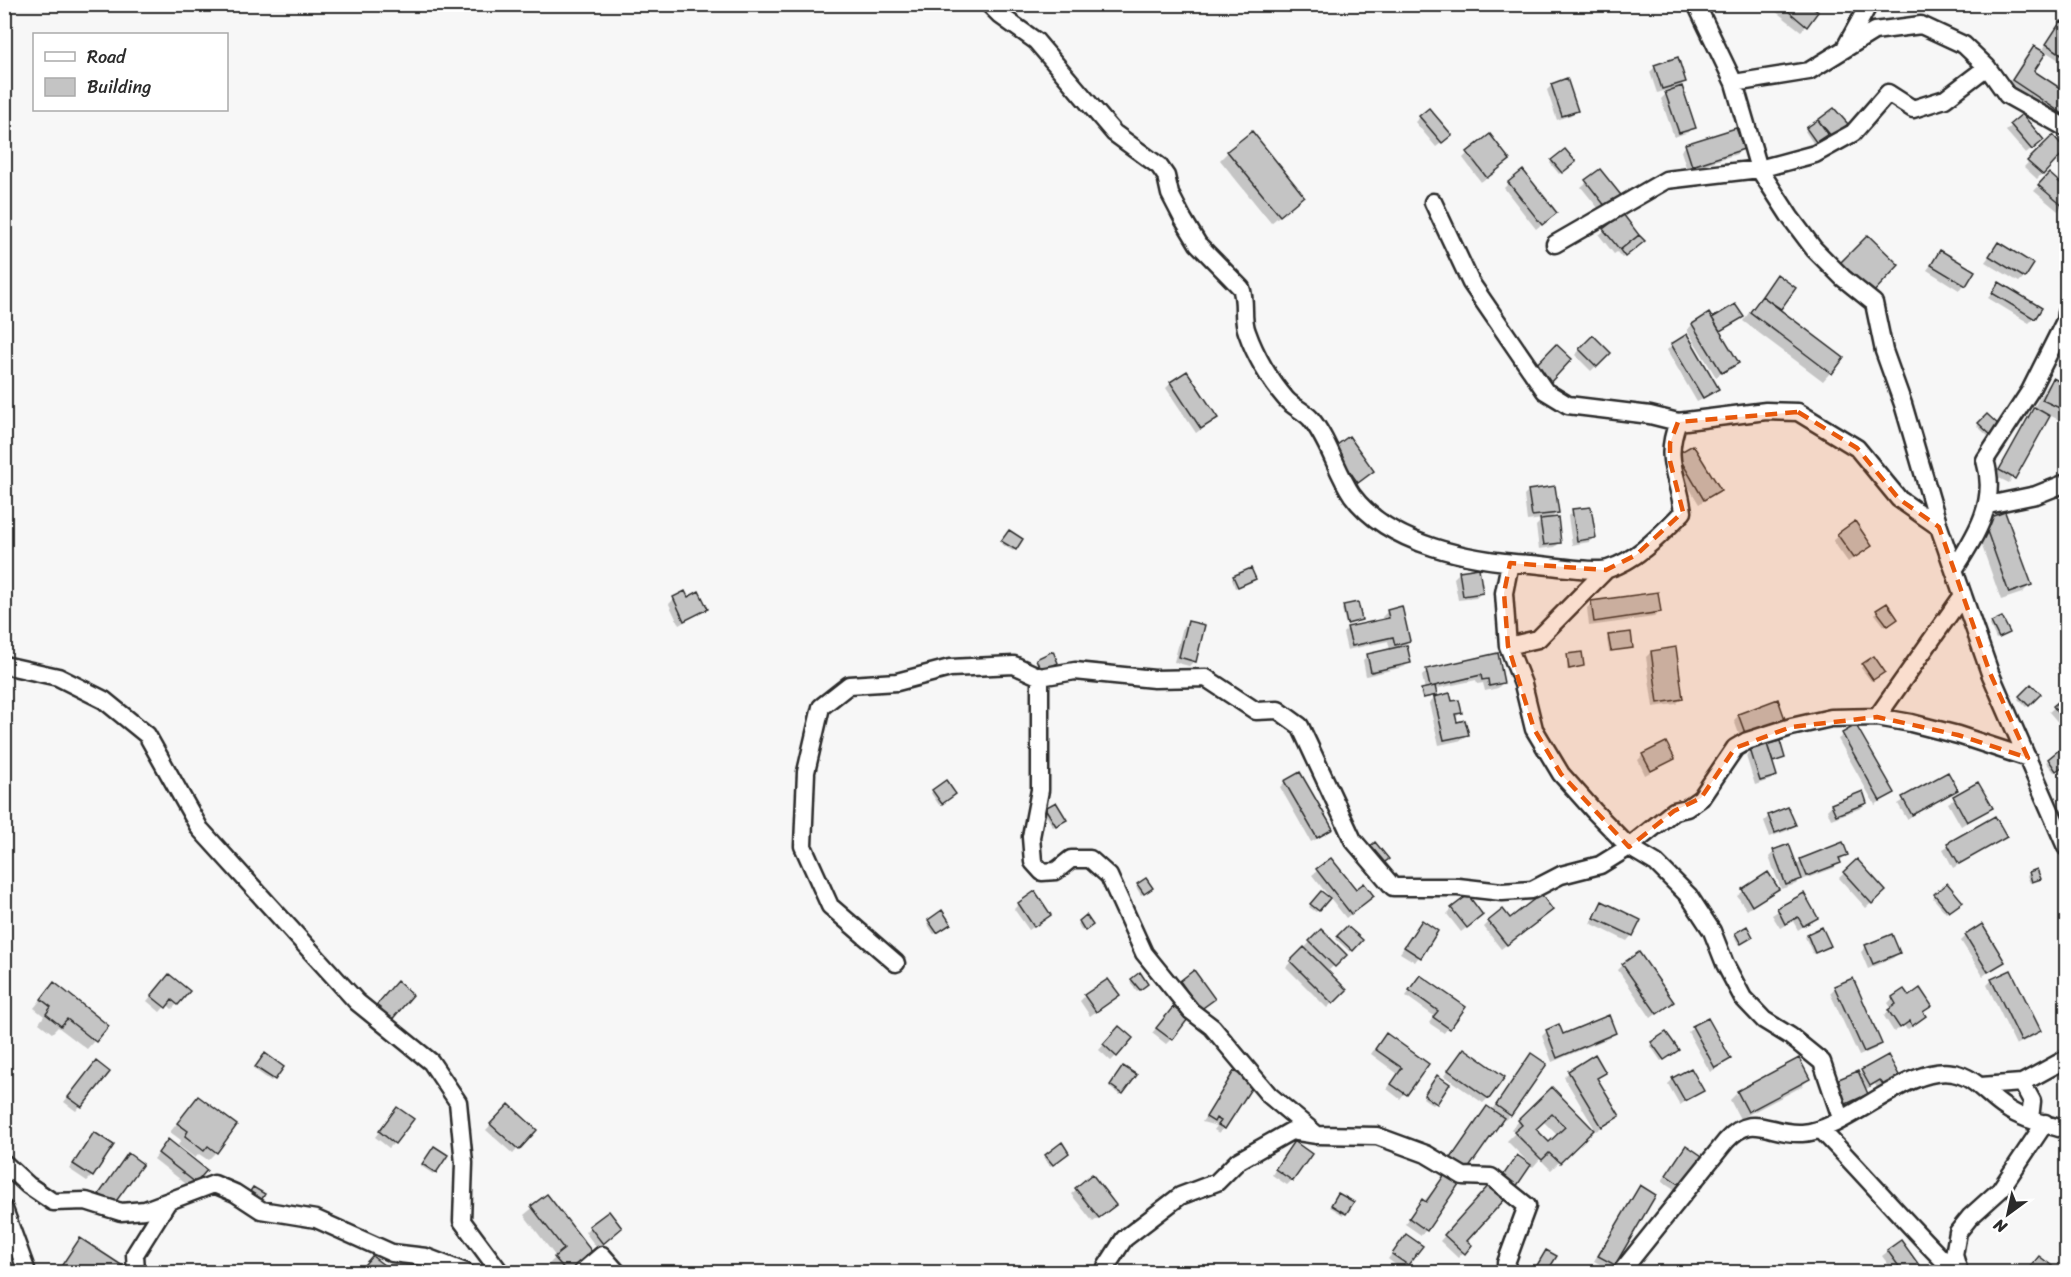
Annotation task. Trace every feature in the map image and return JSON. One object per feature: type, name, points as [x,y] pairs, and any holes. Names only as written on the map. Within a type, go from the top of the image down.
[{"type":"street","points":[[989,4],[1001,16],[1036,41],[1114,133],[1158,166],[1166,176],[1170,194],[1198,244],[1241,288],[1244,296],[1243,320],[1247,334],[1274,384],[1288,401],[1310,418],[1354,497],[1385,525],[1423,544],[1510,563],[1606,570]]},
{"type":"street","points":[[1696,4],[1734,83],[1759,169],[1814,249],[1843,278],[1874,303],[1884,351],[1904,404],[1939,527],[1990,673],[2067,847]]},
{"type":"street","points":[[1845,47],[1869,4]]},
{"type":"street","points":[[1734,83],[1809,71],[1874,31],[1921,25],[1964,45],[1987,67],[2007,95],[2067,128]]},
{"type":"street","points":[[1555,244],[1666,180],[1759,169],[1815,153],[1853,133],[1888,93],[1913,109],[1945,99],[1987,67]]},
{"type":"street","points":[[1433,202],[1471,283],[1545,391],[1568,405],[1650,415],[1678,422],[1766,411],[1798,412],[1857,448],[1899,499],[1939,527]]},
{"type":"street","points":[[1954,570],[1973,539],[1988,505],[1991,478],[1986,460],[2030,392],[2067,313]]},
{"type":"street","points":[[1508,646],[1538,639],[1606,570],[1636,555],[1683,512],[1679,485],[1670,461],[1670,443],[1678,422]]},
{"type":"street","points":[[1988,505],[2036,495],[2067,483]]},
{"type":"street","points":[[1510,563],[1504,594],[1508,646],[1523,684],[1533,729],[1561,774],[1629,847],[1656,862],[1689,896],[1712,931],[1725,964],[1743,998],[1764,1020],[1790,1036],[1821,1062],[1841,1118]]},
{"type":"street","points":[[1877,717],[1963,595]]},
{"type":"street","points":[[896,963],[830,906],[803,846],[806,771],[821,707],[849,685],[897,682],[950,668],[1014,665],[1040,677],[1075,671],[1154,679],[1206,678],[1256,711],[1278,711],[1300,726],[1353,840],[1393,887],[1458,887],[1502,892],[1532,890],[1561,875],[1600,865],[1629,847],[1674,811],[1687,808],[1701,798],[1735,748],[1747,741],[1791,727],[1831,718],[1877,717],[1958,735],[2028,758]]},
{"type":"street","points":[[4,666],[58,677],[104,700],[147,735],[200,829],[357,1002],[431,1062],[458,1102],[464,1163],[462,1221],[500,1272]]},
{"type":"street","points":[[1040,677],[1041,790],[1030,837],[1033,862],[1042,872],[1056,871],[1071,859],[1090,859],[1110,876],[1150,962],[1191,1011],[1212,1027],[1269,1095],[1317,1135]]},
{"type":"street","points":[[1981,1086],[2022,1083],[2067,1059]]},
{"type":"street","points":[[1621,1272],[1737,1129],[1750,1125],[1799,1133],[1822,1131],[1841,1118],[1914,1079],[1953,1073],[1981,1086],[2006,1109],[2067,1130]]},
{"type":"street","points":[[1957,1272],[1954,1255],[1959,1232],[1970,1217],[2000,1190],[2038,1121],[2022,1083]]},
{"type":"street","points":[[1107,1272],[1106,1267],[1124,1239],[1180,1196],[1217,1182],[1238,1161],[1291,1131],[1317,1135],[1377,1136],[1426,1154],[1463,1176],[1491,1177],[1527,1206],[1506,1263],[1507,1272]]},
{"type":"street","points":[[1822,1131],[1878,1188],[1922,1240],[1957,1272]]},
{"type":"street","points":[[4,1163],[28,1185],[53,1202],[86,1201],[121,1212],[145,1210],[214,1184],[235,1193],[261,1210],[316,1219],[392,1253],[426,1257],[465,1272]]},
{"type":"street","points":[[136,1272],[135,1254],[167,1203]]},
{"type":"street","points":[[4,1209],[27,1272]]},
{"type":"street","points":[[582,1272],[602,1255],[617,1272]]},
{"type":"highlighted area","points":[[1798,412],[1857,448],[1899,499],[1939,527],[1990,673],[2028,758],[1958,735],[1877,717],[1791,727],[1735,748],[1701,798],[1674,811],[1629,847],[1561,774],[1534,729],[1508,646],[1504,593],[1510,563],[1606,570],[1636,555],[1683,512],[1670,461],[1670,443],[1678,422]]},
{"type":"building","points":[[1780,4],[1808,4],[1818,12],[1807,27]]},
{"type":"building","points":[[2061,21],[2066,24],[2066,57],[2046,44]]},
{"type":"building","points":[[2034,46],[2046,53],[2034,71],[2066,92],[2066,116],[2012,80]]},
{"type":"building","points":[[1678,57],[1686,82],[1662,89],[1654,65]]},
{"type":"building","points":[[1567,78],[1578,111],[1562,116],[1551,84]]},
{"type":"building","points":[[1682,86],[1696,128],[1679,133],[1665,92]]},
{"type":"building","points":[[1429,108],[1452,135],[1442,143],[1419,116]]},
{"type":"building","points":[[1834,108],[1848,124],[1832,137],[1818,120]]},
{"type":"building","points":[[2022,114],[2044,140],[2032,150],[2010,124]]},
{"type":"building","points":[[1818,120],[1828,134],[1816,142],[1806,128]]},
{"type":"building","points":[[1736,128],[1744,149],[1692,166],[1685,144]]},
{"type":"building","points":[[1252,131],[1304,196],[1280,216],[1227,151]]},
{"type":"building","points":[[1490,134],[1510,160],[1487,178],[1467,152]]},
{"type":"building","points":[[2053,135],[2066,150],[2043,175],[2027,161]]},
{"type":"building","points":[[1565,149],[1576,162],[1562,173],[1551,160]]},
{"type":"building","points":[[1600,169],[1624,199],[1609,211],[1585,180]]},
{"type":"building","points":[[1523,170],[1557,213],[1542,225],[1508,182]]},
{"type":"building","points":[[2049,173],[2066,188],[2064,207],[2038,185]]},
{"type":"building","points":[[1623,214],[1639,235],[1620,250],[1603,229]]},
{"type":"building","points":[[1639,235],[1645,241],[1625,257],[1620,250]]},
{"type":"building","points":[[1868,235],[1899,265],[1872,294],[1840,263]]},
{"type":"building","points":[[1998,242],[2034,264],[2025,278],[1989,256]]},
{"type":"building","points":[[1940,250],[1975,271],[1966,286],[1931,265]]},
{"type":"building","points":[[1777,274],[1796,288],[1781,309],[1762,296]]},
{"type":"building","points":[[1999,282],[2042,308],[2035,319],[1992,293]]},
{"type":"building","points":[[1762,296],[1844,358],[1832,374],[1750,312]]},
{"type":"building","points":[[1735,304],[1744,317],[1720,331],[1712,318]]},
{"type":"building","points":[[1709,313],[1739,363],[1722,373],[1692,324]]},
{"type":"building","points":[[1687,334],[1719,389],[1703,398],[1671,344]]},
{"type":"building","points":[[1593,335],[1611,353],[1597,367],[1579,349]]},
{"type":"building","points":[[1556,344],[1572,359],[1548,385],[1532,369]]},
{"type":"building","points":[[1187,371],[1218,418],[1201,429],[1170,382]]},
{"type":"building","points":[[2053,378],[2066,385],[2066,411],[2042,400]]},
{"type":"building","points":[[2034,407],[2050,416],[2015,479],[1999,470]]},
{"type":"building","points":[[1987,414],[2002,428],[1993,437],[1978,423]]},
{"type":"building","points":[[1349,436],[1374,471],[1358,483],[1333,448]]},
{"type":"building","points":[[1693,445],[1721,490],[1704,500],[1677,454]]},
{"type":"building","points":[[1555,486],[1559,513],[1532,516],[1528,490]]},
{"type":"building","points":[[1591,507],[1596,538],[1577,541],[1572,509]]},
{"type":"building","points":[[2005,512],[2032,585],[2009,593],[1983,520]]},
{"type":"building","points":[[1558,517],[1561,543],[1544,545],[1540,519]]},
{"type":"building","points":[[1855,521],[1872,546],[1854,558],[1837,534]]},
{"type":"building","points":[[1009,530],[1023,539],[1016,550],[1001,541]]},
{"type":"building","points":[[1251,568],[1256,579],[1238,587],[1233,576]]},
{"type":"building","points":[[1479,568],[1483,593],[1463,596],[1459,571]]},
{"type":"building","points":[[685,591],[688,597],[699,591],[708,609],[684,621],[673,597]]},
{"type":"building","points":[[1658,592],[1661,612],[1594,622],[1591,601]]},
{"type":"building","points":[[1358,602],[1362,620],[1347,624],[1343,605]]},
{"type":"building","points":[[1887,603],[1898,619],[1888,626],[1876,610]]},
{"type":"building","points":[[1402,606],[1410,641],[1395,645],[1393,637],[1352,646],[1347,627],[1389,618],[1387,610]]},
{"type":"building","points":[[2002,617],[2010,633],[1999,638],[1991,622]]},
{"type":"building","points":[[1188,621],[1205,625],[1196,662],[1179,657]]},
{"type":"building","points":[[1631,632],[1633,648],[1611,651],[1608,635]]},
{"type":"building","points":[[1407,645],[1411,663],[1371,672],[1367,654]]},
{"type":"building","points":[[1676,647],[1683,699],[1658,703],[1651,651]]},
{"type":"building","points":[[1053,651],[1058,663],[1041,671],[1036,659]]},
{"type":"building","points":[[1582,652],[1584,666],[1569,669],[1567,654]]},
{"type":"building","points":[[1498,653],[1504,683],[1489,686],[1488,679],[1482,680],[1481,675],[1430,687],[1426,669]]},
{"type":"building","points":[[1874,656],[1885,672],[1873,680],[1862,664]]},
{"type":"building","points":[[2031,684],[2041,694],[2029,706],[2019,696]]},
{"type":"building","points":[[1435,686],[1437,695],[1423,698],[1421,689]]},
{"type":"building","points":[[1450,693],[1452,701],[1459,700],[1462,713],[1455,714],[1457,722],[1465,720],[1469,735],[1444,740],[1434,697]]},
{"type":"building","points":[[2066,695],[2066,722],[2053,706]]},
{"type":"building","points":[[1778,699],[1785,719],[1745,733],[1738,714]]},
{"type":"building","points":[[1856,725],[1895,793],[1880,801],[1842,733]]},
{"type":"building","points":[[1780,741],[1785,758],[1773,762],[1767,744]]},
{"type":"building","points":[[1666,742],[1675,759],[1651,771],[1642,754]]},
{"type":"building","points":[[1767,744],[1777,776],[1760,781],[1750,749]]},
{"type":"building","points":[[2060,749],[2066,758],[2066,764],[2056,771],[2048,759]]},
{"type":"building","points":[[1300,772],[1333,829],[1317,838],[1284,781]]},
{"type":"building","points":[[1948,772],[1958,790],[1912,815],[1902,797]]},
{"type":"building","points":[[946,780],[956,794],[942,804],[932,790]]},
{"type":"building","points":[[1978,782],[1993,808],[1967,822],[1953,796]]},
{"type":"building","points":[[1863,791],[1867,803],[1836,815],[1831,804]]},
{"type":"building","points":[[1056,802],[1067,820],[1056,826],[1045,808]]},
{"type":"building","points":[[1788,807],[1796,825],[1775,833],[1768,815]]},
{"type":"building","points":[[1995,816],[2007,837],[1959,864],[1947,843]]},
{"type":"building","points":[[1375,842],[1389,859],[1379,866],[1366,850]]},
{"type":"building","points":[[1843,842],[1848,855],[1839,858],[1841,863],[1807,876],[1800,859]]},
{"type":"building","points":[[1789,844],[1802,879],[1786,885],[1773,850]]},
{"type":"building","points":[[1331,858],[1356,889],[1364,883],[1374,896],[1351,914],[1316,869]]},
{"type":"building","points":[[1857,859],[1886,891],[1872,904],[1843,872]]},
{"type":"building","points":[[2037,869],[2041,879],[2032,882],[2029,872]]},
{"type":"building","points":[[1768,872],[1779,889],[1752,906],[1742,889]]},
{"type":"building","points":[[1146,878],[1153,888],[1144,894],[1137,884]]},
{"type":"building","points":[[1947,883],[1963,902],[1949,912],[1934,894]]},
{"type":"building","points":[[1035,891],[1051,915],[1034,927],[1018,903]]},
{"type":"building","points":[[1321,891],[1330,898],[1319,911],[1310,904]]},
{"type":"building","points":[[1804,893],[1818,918],[1803,926],[1798,917],[1785,924],[1777,908]]},
{"type":"building","points":[[1541,894],[1553,910],[1507,945],[1488,921],[1503,909],[1510,918]]},
{"type":"building","points":[[1468,895],[1483,915],[1467,928],[1451,908]]},
{"type":"building","points":[[1602,901],[1641,920],[1633,936],[1594,918]]},
{"type":"building","points":[[942,910],[951,924],[937,933],[928,920]]},
{"type":"building","points":[[1086,915],[1093,925],[1085,931],[1079,921]]},
{"type":"building","points":[[1422,920],[1438,931],[1421,958],[1404,947]]},
{"type":"building","points":[[1982,924],[2005,962],[1988,972],[1965,935]]},
{"type":"building","points":[[1347,926],[1363,940],[1353,951],[1337,936]]},
{"type":"building","points":[[1747,926],[1753,937],[1741,944],[1735,933]]},
{"type":"building","points":[[1822,927],[1831,946],[1815,953],[1807,934]]},
{"type":"building","points":[[1321,929],[1347,955],[1335,967],[1309,941]]},
{"type":"building","points":[[1892,934],[1900,953],[1873,964],[1865,945]]},
{"type":"building","points":[[1304,947],[1347,990],[1333,1004],[1290,961]]},
{"type":"building","points":[[1639,952],[1674,1002],[1657,1014],[1622,964]]},
{"type":"building","points":[[1194,970],[1215,999],[1200,1010],[1180,981]]},
{"type":"building","points":[[2011,970],[2041,1031],[2021,1041],[1991,979]]},
{"type":"building","points":[[1140,972],[1148,984],[1140,990],[1131,979]]},
{"type":"building","points":[[169,974],[190,991],[178,1005],[172,1000],[166,1008],[151,996]]},
{"type":"building","points":[[1420,975],[1466,1007],[1450,1029],[1433,1017],[1438,1011],[1409,990]]},
{"type":"building","points":[[1853,978],[1882,1044],[1864,1052],[1834,986]]},
{"type":"building","points":[[1108,979],[1120,995],[1096,1012],[1084,995]]},
{"type":"building","points":[[397,981],[413,995],[389,1023],[373,1009]]},
{"type":"building","points":[[54,982],[109,1026],[96,1042],[67,1019],[61,1026],[46,1014],[51,1007],[41,999]]},
{"type":"building","points":[[1920,988],[1932,1006],[1923,1012],[1926,1016],[1912,1026],[1910,1021],[1900,1028],[1888,1010],[1896,1004],[1892,997],[1904,989],[1909,996]]},
{"type":"building","points":[[1173,1007],[1188,1019],[1172,1040],[1156,1028]]},
{"type":"building","points":[[1609,1015],[1616,1033],[1557,1058],[1546,1030],[1559,1024],[1563,1034]]},
{"type":"building","points":[[1708,1018],[1731,1059],[1715,1068],[1692,1026]]},
{"type":"building","points":[[1119,1026],[1133,1038],[1117,1057],[1103,1044]]},
{"type":"building","points":[[1666,1032],[1679,1050],[1664,1060],[1651,1042]]},
{"type":"building","points":[[1386,1033],[1429,1064],[1407,1095],[1391,1084],[1402,1068],[1375,1049]]},
{"type":"building","points":[[1464,1048],[1505,1077],[1489,1099],[1448,1070]]},
{"type":"building","points":[[265,1053],[284,1067],[275,1080],[255,1067]]},
{"type":"building","points":[[1531,1053],[1547,1064],[1511,1116],[1496,1105]]},
{"type":"building","points":[[1595,1054],[1606,1073],[1597,1078],[1620,1116],[1602,1127],[1568,1071]]},
{"type":"building","points":[[1888,1055],[1900,1077],[1884,1086],[1880,1080],[1870,1086],[1861,1070]]},
{"type":"building","points":[[1799,1058],[1810,1079],[1748,1112],[1737,1091]]},
{"type":"building","points":[[96,1061],[110,1072],[82,1107],[68,1097]]},
{"type":"building","points":[[1123,1066],[1137,1075],[1123,1094],[1110,1085]]},
{"type":"building","points":[[1691,1068],[1704,1091],[1685,1101],[1672,1078]]},
{"type":"building","points":[[1234,1071],[1254,1084],[1225,1129],[1218,1125],[1221,1121],[1216,1118],[1214,1122],[1206,1117]]},
{"type":"building","points":[[1858,1071],[1868,1094],[1844,1105],[1834,1081]]},
{"type":"building","points":[[1437,1075],[1450,1084],[1437,1104],[1424,1095]]},
{"type":"building","points":[[1552,1087],[1594,1130],[1560,1163],[1549,1153],[1542,1160],[1514,1132],[1522,1125],[1518,1120]],"holes":[[[1552,1114],[1565,1127],[1549,1142],[1536,1129]]]},
{"type":"building","points":[[198,1096],[237,1125],[217,1153],[208,1146],[204,1151],[185,1136],[188,1131],[177,1123]]},
{"type":"building","points":[[509,1104],[537,1130],[519,1150],[490,1124]]},
{"type":"building","points":[[1487,1106],[1504,1118],[1466,1172],[1449,1161]]},
{"type":"building","points":[[397,1107],[414,1119],[395,1144],[379,1131]]},
{"type":"building","points":[[94,1132],[114,1145],[93,1177],[73,1164]]},
{"type":"building","points":[[168,1139],[207,1170],[196,1183],[158,1153]]},
{"type":"building","points":[[1294,1141],[1312,1154],[1293,1181],[1275,1169]]},
{"type":"building","points":[[1062,1142],[1069,1153],[1053,1165],[1045,1155]]},
{"type":"building","points":[[1686,1145],[1702,1156],[1682,1186],[1666,1175]]},
{"type":"building","points":[[434,1146],[448,1155],[436,1173],[422,1164]]},
{"type":"building","points":[[128,1153],[143,1164],[114,1204],[99,1194]]},
{"type":"building","points":[[1517,1155],[1531,1165],[1514,1190],[1500,1180]]},
{"type":"building","points":[[1092,1174],[1116,1205],[1099,1218],[1075,1188]]},
{"type":"building","points":[[1445,1174],[1459,1184],[1427,1231],[1409,1218],[1422,1199],[1426,1202]]},
{"type":"building","points":[[1490,1184],[1506,1198],[1467,1241],[1472,1245],[1465,1254],[1444,1235]]},
{"type":"building","points":[[1640,1185],[1656,1195],[1615,1265],[1598,1256]]},
{"type":"building","points":[[253,1187],[265,1194],[259,1204],[247,1196]]},
{"type":"building","points":[[1338,1193],[1354,1202],[1346,1214],[1331,1205]]},
{"type":"building","points":[[547,1194],[593,1253],[567,1272],[554,1257],[564,1249],[531,1206]]},
{"type":"building","points":[[609,1211],[622,1228],[603,1244],[589,1226]]},
{"type":"building","points":[[1406,1234],[1423,1246],[1408,1265],[1392,1254]]},
{"type":"building","points":[[80,1238],[126,1268],[123,1272],[58,1271]]},
{"type":"building","points":[[1901,1240],[1924,1272],[1903,1272],[1887,1250]]},
{"type":"building","points":[[1546,1250],[1557,1256],[1550,1267],[1555,1272],[1533,1272]]},
{"type":"building","points":[[372,1256],[393,1272],[358,1272]]},
{"type":"building","points":[[2039,1256],[2060,1272],[2026,1272]]}]
